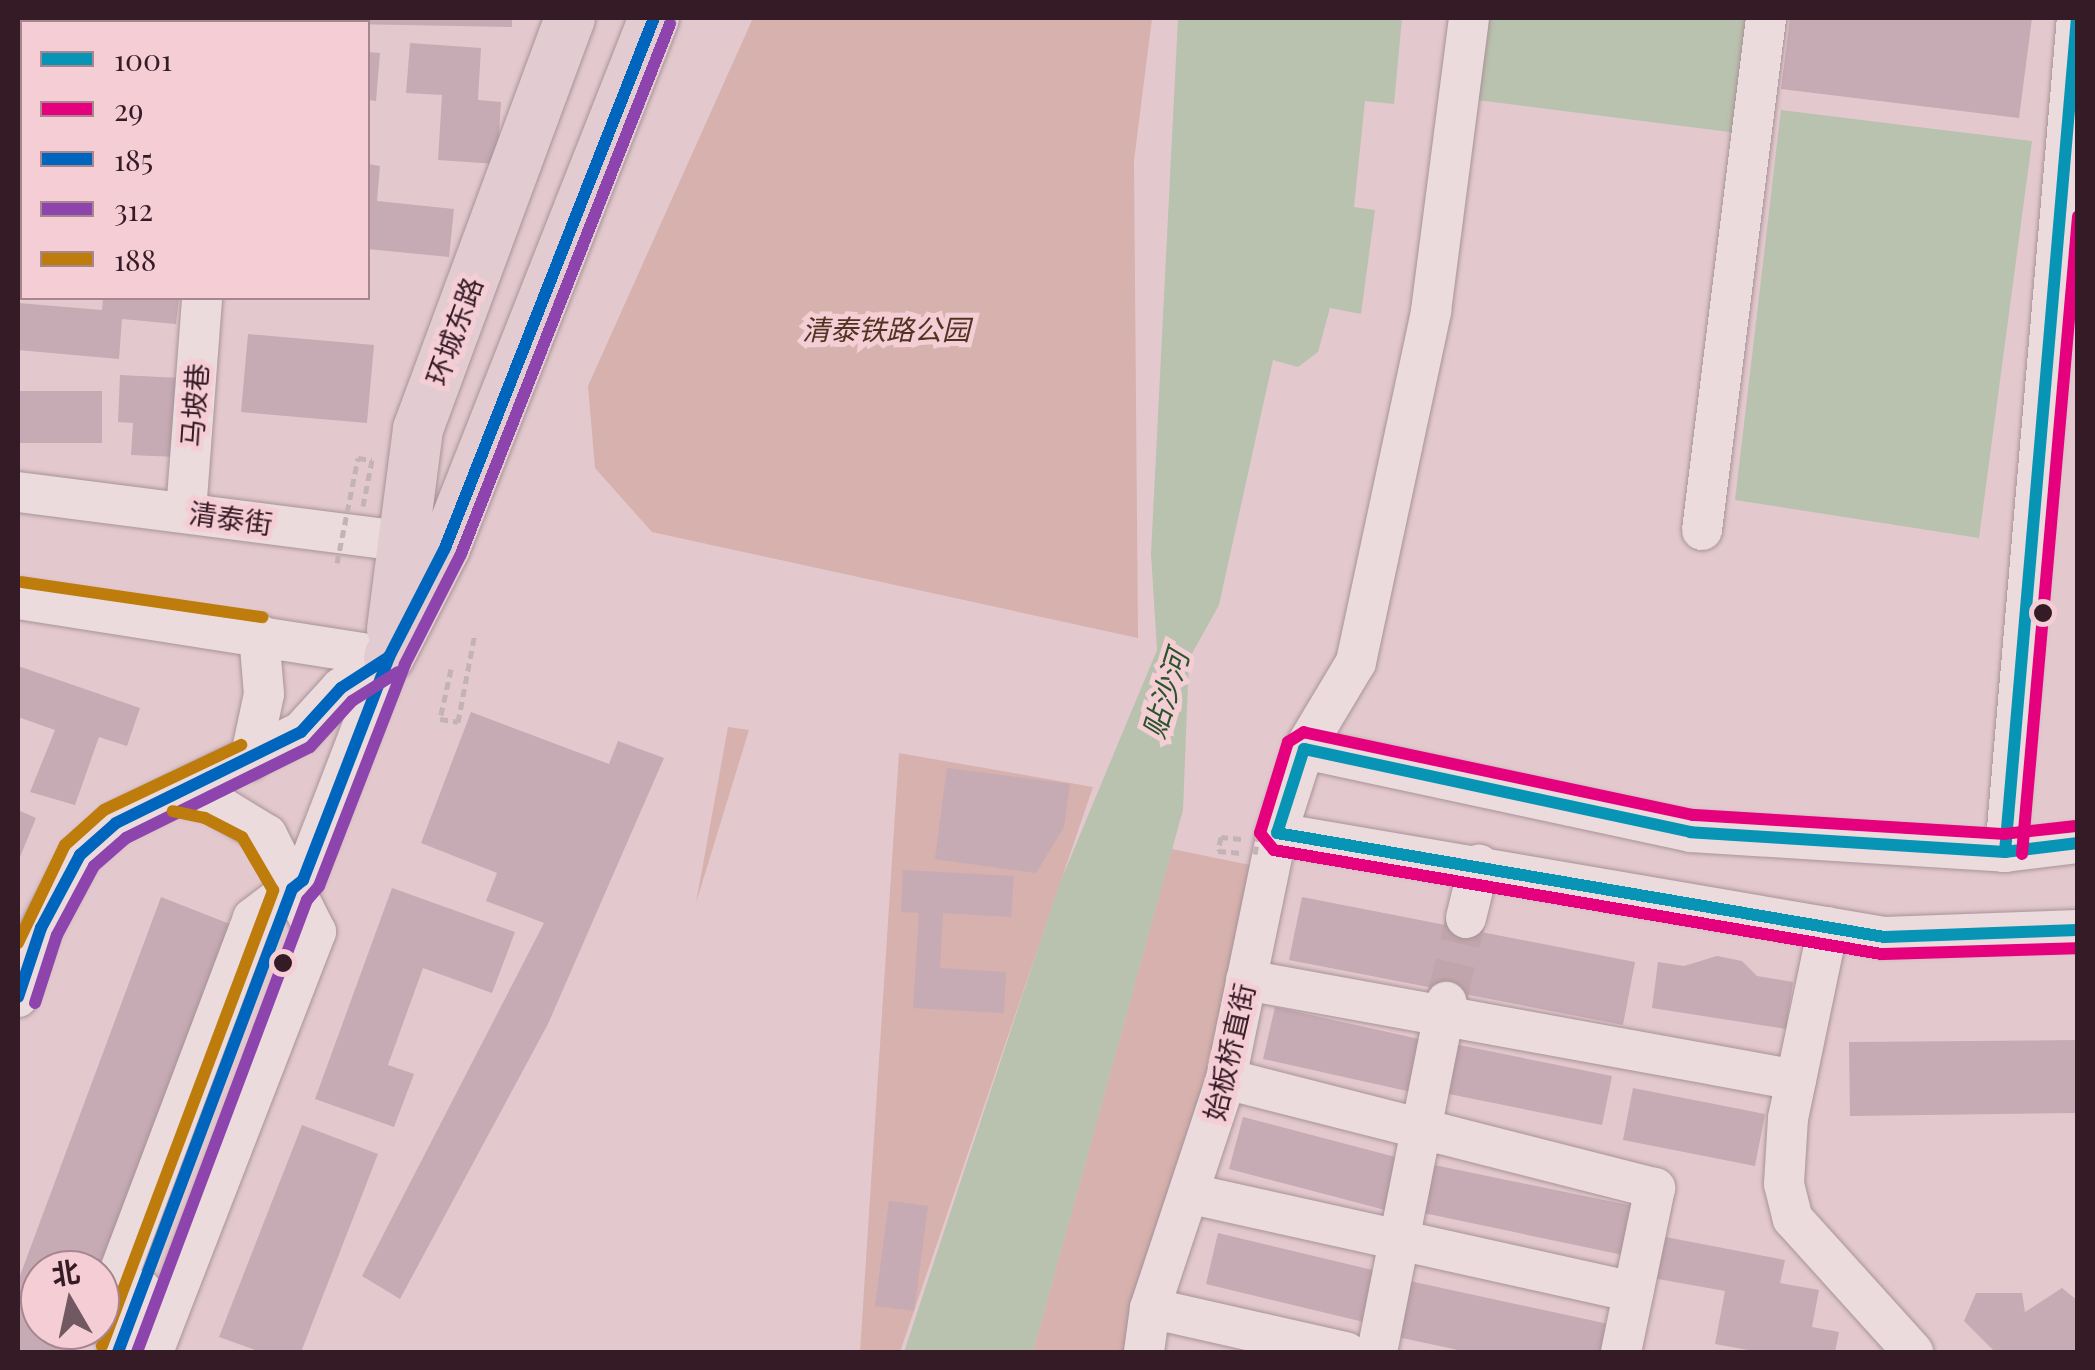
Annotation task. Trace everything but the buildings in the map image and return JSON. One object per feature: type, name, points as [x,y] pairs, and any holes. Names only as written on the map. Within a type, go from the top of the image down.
[{"type":"main road","name":"环城东路","points":[[423,544],[418,429],[570,18]]},
{"type":"main road","name":"环城东路","points":[[390,657],[423,544],[654,18]]},
{"type":"street","name":"始板桥直街","points":[[1144,1352],[1150,1308],[1192,1194],[1226,1079],[1246,980],[1266,829],[1304,748],[1356,662],[1431,311],[1469,18]]},
{"type":"street","points":[[1702,530],[1766,18]]},
{"type":"street","points":[[2005,852],[2077,18]]},
{"type":"street","name":"马坡巷","points":[[186,512],[202,300]]},
{"type":"street","name":"清泰街","points":[[18,492],[423,544]]},
{"type":"street","points":[[18,600],[390,657]]},
{"type":"street","points":[[250,760],[264,694],[259,634]]},
{"type":"street","points":[[18,997],[41,928],[80,855],[116,824],[301,732],[341,688],[390,657]]},
{"type":"street","name":"环城东路","points":[[120,1271],[253,918],[303,880],[390,657]]},
{"type":"street","points":[[1304,748],[1691,832],[2005,852],[2078,842]]},
{"type":"street","points":[[152,1352],[316,932],[268,835],[252,822],[211,802],[176,794]]},
{"type":"street","points":[[1266,829],[1884,937],[2078,930]]},
{"type":"street","points":[[1466,918],[1479,866]]},
{"type":"street","name":"环城东路","points":[[118,1352],[292,888]]},
{"type":"street","points":[[1828,927],[1796,1080],[1784,1184],[1793,1218],[1902,1349]]},
{"type":"street","points":[[1246,980],[1444,1009],[1796,1080]]},
{"type":"street","points":[[1377,1352],[1444,1009]]},
{"type":"street","points":[[1226,1079],[1655,1188],[1621,1352]]},
{"type":"street","points":[[1192,1194],[1634,1292]]},
{"type":"street","points":[[1150,1308],[1346,1352]]},
{"type":"path","points":[[337,563],[358,458],[372,460],[363,506]]},
{"type":"path","points":[[450,669],[440,719],[458,722],[475,634]]},
{"type":"green space","name":"清泰铁路公园","points":[[753,18],[1152,18],[1134,161],[1138,638],[652,532],[595,468],[588,386]]},
{"type":"green space","points":[[728,727],[749,730],[696,903]]},
{"type":"green space","points":[[899,753],[1093,787],[900,1352],[860,1352]]},
{"type":"green space","points":[[1172,849],[1250,865],[1222,1010],[1135,1352],[1033,1352]]},
{"type":"water","name":"贴沙河","points":[[1178,18],[1402,18],[1394,104],[1365,101],[1354,207],[1375,210],[1361,314],[1330,308],[1318,352],[1298,367],[1273,360],[1219,605],[1189,659],[1183,810],[1033,1352],[904,1352],[1059,885],[1157,650],[1151,554]]},
{"type":"water","points":[[1488,18],[1753,18],[1737,133],[1477,100]]},
{"type":"water","points":[[1781,110],[2032,141],[1979,538],[1735,500]]},
{"type":"tunnel","points":[[1446,1002],[1466,918]]},
{"type":"transit line","name":"185","points":[[118,1352],[292,889],[303,880],[389,657],[445,548],[654,18]]},
{"type":"transit line","name":"1001","points":[[2005,852],[2077,18]]},
{"type":"transit line","name":"312","points":[[137,1352],[307,900],[319,886],[405,664],[461,554],[670,24]]},
{"type":"transit line","name":"29","points":[[2022,854],[2078,216]]},
{"type":"transit line","name":"188","points":[[21,582],[262,617]]},
{"type":"transit line","name":"185","points":[[18,997],[41,928],[80,855],[116,823],[301,732],[341,688],[389,657]]},
{"type":"transit line","name":"312","points":[[35,1003],[57,935],[94,866],[126,838],[310,747],[352,701],[398,672]]},
{"type":"transit line","name":"29","points":[[2076,826],[2004,834],[1693,815],[1304,732],[1288,742],[1260,833],[1274,850],[1881,954],[2078,948]]},
{"type":"transit line","name":"188","points":[[18,943],[65,845],[104,810],[241,745]]},
{"type":"transit line","name":"1001","points":[[2078,843],[2005,852],[1691,832],[1304,749],[1277,833],[1884,937],[2078,930]]},
{"type":"transit line","name":"188","points":[[120,1298],[273,890],[242,837],[205,818],[173,811]]}]
